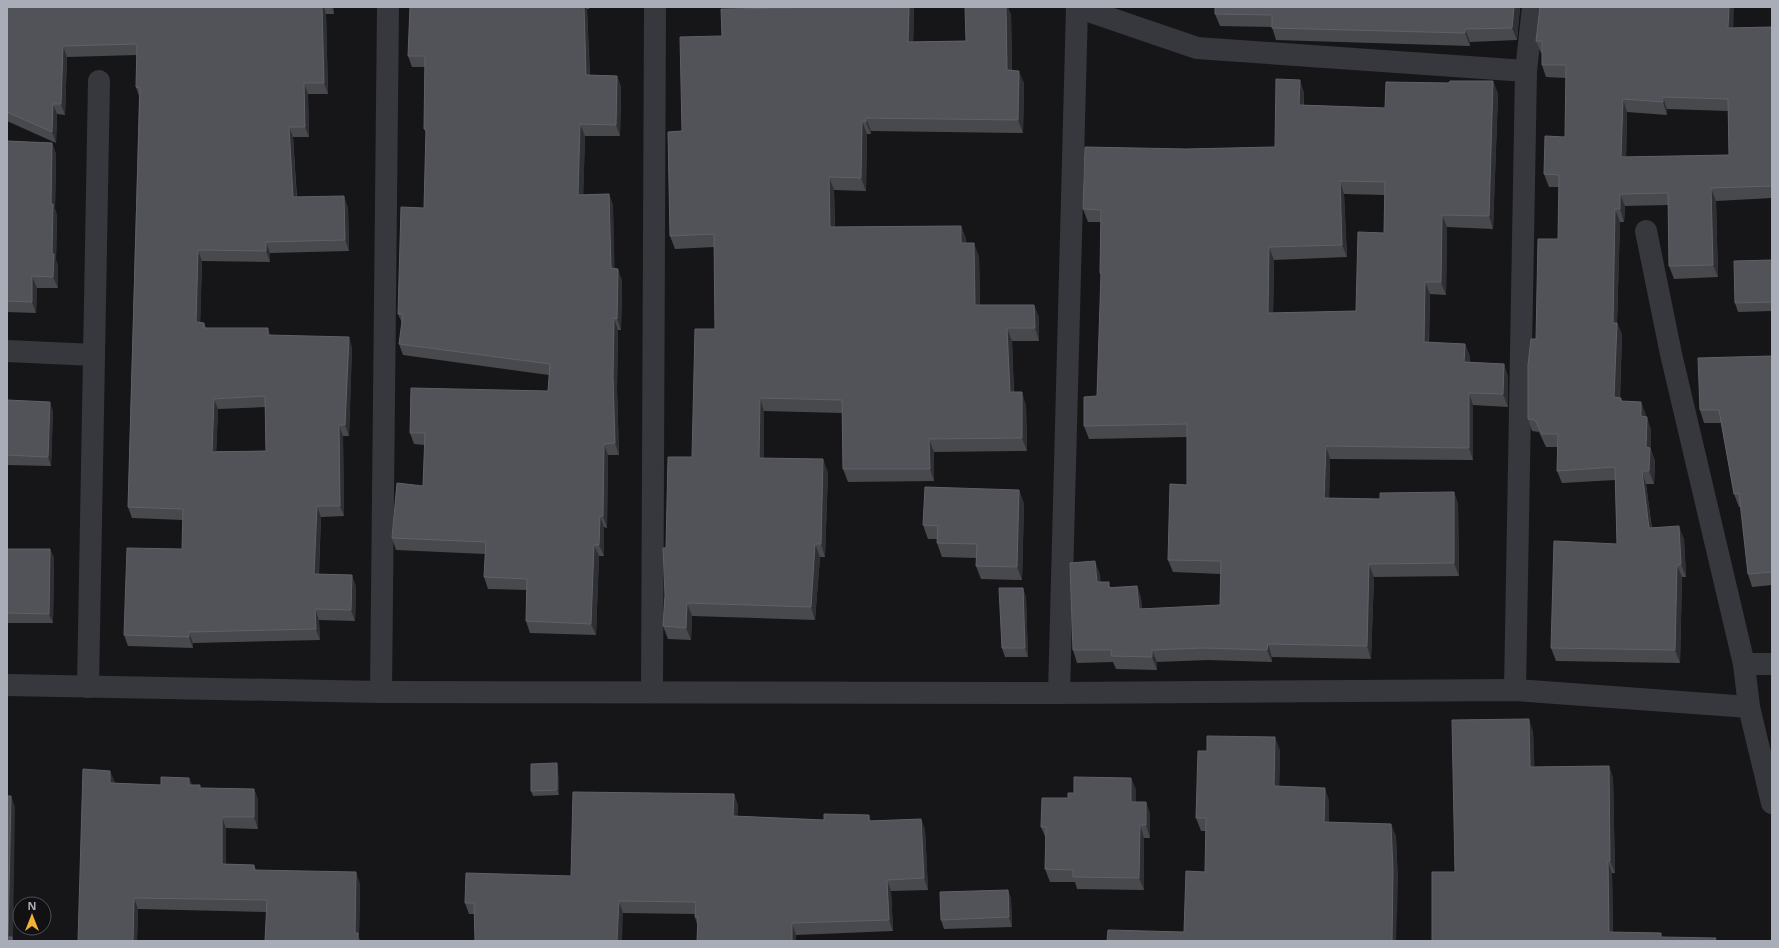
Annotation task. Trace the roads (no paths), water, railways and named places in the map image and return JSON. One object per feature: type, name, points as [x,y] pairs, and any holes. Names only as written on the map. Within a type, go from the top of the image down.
[{"type":"street","points":[[382,692],[388,7]]},
{"type":"street","points":[[652,692],[655,7]]},
{"type":"street","points":[[1059,693],[1077,7],[1197,48],[1526,71]]},
{"type":"street","points":[[1515,690],[1526,71],[1533,7]]},
{"type":"street","points":[[88,687],[99,81]]},
{"type":"street","points":[[1646,231],[1672,354],[1744,664],[1750,707],[1772,803]]},
{"type":"street","points":[[7,351],[94,354]]},
{"type":"street","points":[[1744,664],[1772,664]]},
{"type":"street","points":[[7,685],[382,692],[1059,693],[1515,690],[1750,707]]}]
